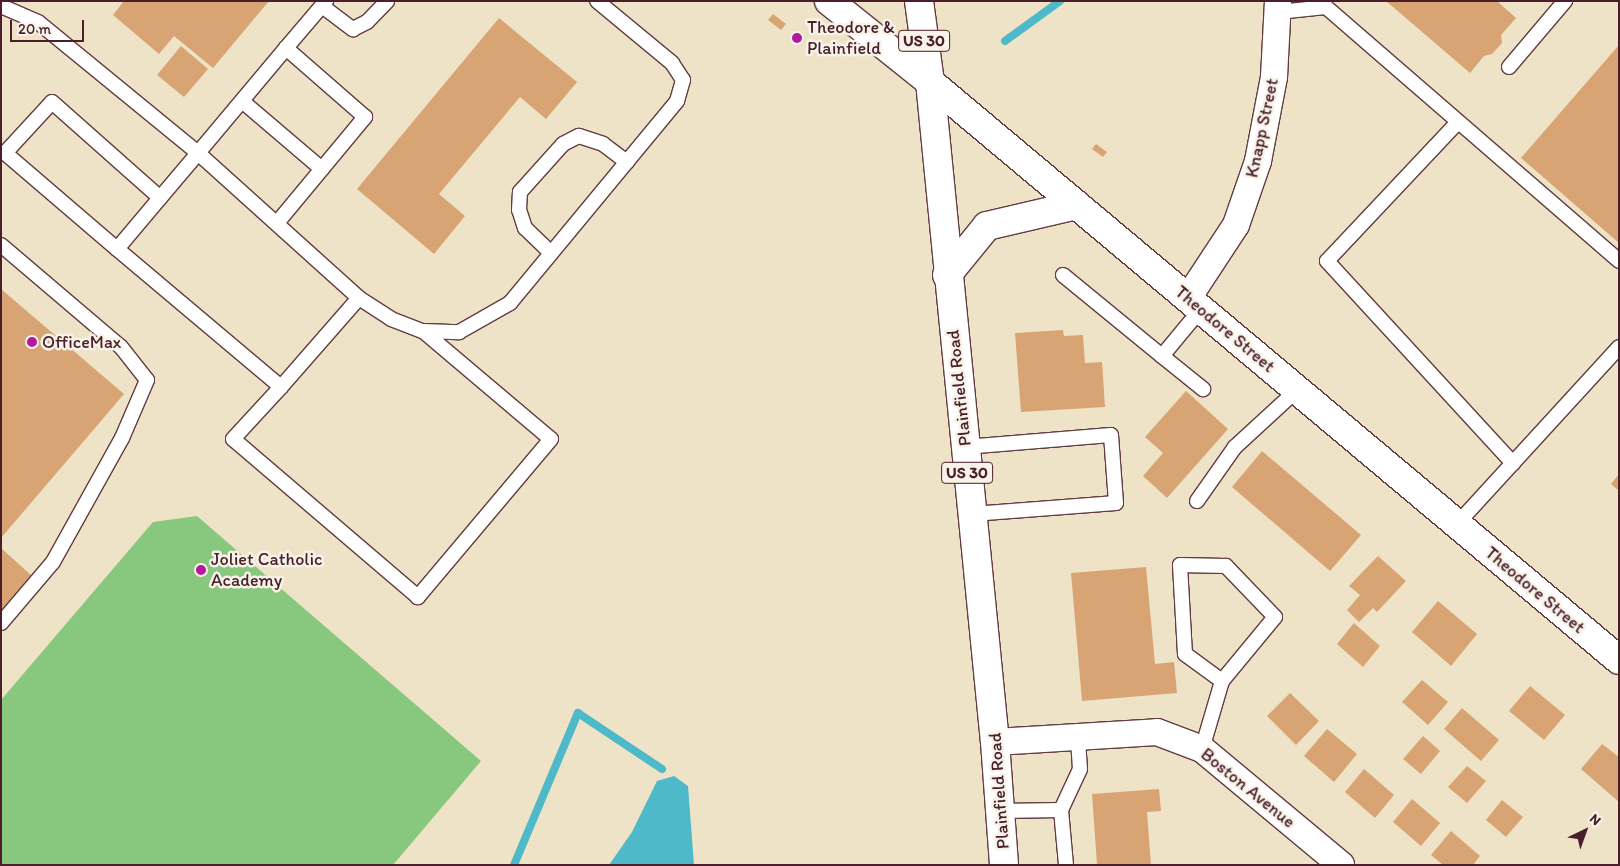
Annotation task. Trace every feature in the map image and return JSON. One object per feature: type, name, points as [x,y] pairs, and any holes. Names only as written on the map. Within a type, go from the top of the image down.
[{"type":"main road","name":"Theodore Street","points":[[829,1],[930,82],[1619,660]]},
{"type":"main road","name":"Plainfield Road","points":[[919,1],[930,82],[947,275],[995,742],[1004,865]]},
{"type":"main road","points":[[947,275],[987,226],[1077,205]]},
{"type":"street","name":"Knapp Street","points":[[1194,304],[1236,226],[1258,161],[1274,77],[1278,6]]},
{"type":"street","name":"Boston Avenue","points":[[995,742],[1157,732],[1202,749],[1341,865]]},
{"type":"lane","points":[[117,249],[324,4],[353,29],[367,22],[387,1]]},
{"type":"lane","points":[[1,6],[38,22],[198,152],[359,298],[391,319],[423,331],[459,332],[510,303],[677,101],[683,80],[672,62],[597,1]]},
{"type":"lane","points":[[1509,67],[1565,1]]},
{"type":"lane","points":[[1278,6],[1326,7],[1619,261]]},
{"type":"lane","points":[[277,223],[366,116],[286,48]]},
{"type":"lane","points":[[242,101],[322,169]]},
{"type":"lane","points":[[160,198],[52,102],[4,153],[281,387]]},
{"type":"lane","points":[[1458,122],[1327,261],[1514,463]]},
{"type":"lane","points":[[551,253],[525,228],[519,210],[520,192],[563,144],[579,136],[604,144],[627,162]]},
{"type":"lane","points":[[1,245],[121,347],[147,380],[122,438],[53,562],[1,622]]},
{"type":"lane","points":[[1063,275],[1203,389]]},
{"type":"lane","points":[[359,298],[234,439],[418,597],[551,439],[423,331]]},
{"type":"lane","points":[[1162,356],[1194,304]]},
{"type":"lane","points":[[1457,524],[1619,347]]},
{"type":"lane","points":[[1197,501],[1235,447],[1297,390]]},
{"type":"lane","points":[[965,446],[1111,435],[1116,503],[972,514]]},
{"type":"lane","points":[[1202,749],[1222,681],[1275,618],[1226,566],[1180,565],[1185,654],[1222,681]]},
{"type":"lane","points":[[1066,865],[1062,810],[1080,769],[1078,737]]},
{"type":"lane","points":[[1000,811],[1062,810]]},
{"type":"green space","name":"Joliet Catholic Academy","points":[[197,516],[481,761],[393,865],[1,865],[1,700],[153,522]]},
{"type":"water","points":[[674,776],[688,786],[694,865],[609,865],[632,832],[657,781]]},
{"type":"building","points":[[124,1],[269,1],[213,68],[174,36],[159,54],[113,15]]},
{"type":"building","points":[[1386,1],[1497,1],[1516,18],[1501,35],[1502,43],[1492,54],[1484,56],[1470,73]]},
{"type":"building","points":[[773,14],[786,24],[781,30],[768,20]]},
{"type":"building","points":[[499,18],[577,82],[546,119],[520,97],[439,194],[465,216],[434,254],[357,189]]},
{"type":"building","points":[[1619,45],[1619,243],[1521,158]]},
{"type":"building","points":[[181,46],[208,69],[184,97],[157,75]]},
{"type":"building","points":[[1096,144],[1107,152],[1103,157],[1092,149]]},
{"type":"building","name":"OfficeMax","points":[[1,289],[124,394],[1,538]]},
{"type":"building","points":[[1063,330],[1064,336],[1083,335],[1085,363],[1102,362],[1105,407],[1021,412],[1015,333]]},
{"type":"building","points":[[1186,391],[1228,429],[1167,498],[1143,476],[1163,453],[1145,437]]},
{"type":"building","points":[[1262,451],[1361,535],[1330,571],[1232,487]]},
{"type":"building","points":[[1619,474],[1619,491],[1611,484]]},
{"type":"building","points":[[1,548],[32,576],[1,611]]},
{"type":"building","points":[[1378,556],[1406,581],[1377,612],[1373,608],[1359,622],[1347,610],[1360,595],[1349,586]]},
{"type":"building","points":[[1146,567],[1155,664],[1174,662],[1177,693],[1082,701],[1071,573]]},
{"type":"building","points":[[1438,601],[1477,634],[1451,666],[1412,632]]},
{"type":"building","points":[[1354,623],[1380,646],[1363,667],[1337,644]]},
{"type":"building","points":[[1422,680],[1448,702],[1428,725],[1402,702]]},
{"type":"building","points":[[1530,686],[1565,715],[1544,740],[1509,711]]},
{"type":"building","points":[[1290,693],[1319,721],[1296,745],[1267,716]]},
{"type":"building","points":[[1462,708],[1499,740],[1481,761],[1444,729]]},
{"type":"building","points":[[1327,729],[1357,754],[1334,782],[1304,756]]},
{"type":"building","points":[[1423,736],[1440,751],[1421,774],[1403,759]]},
{"type":"building","points":[[1602,744],[1619,757],[1619,802],[1581,769]]},
{"type":"building","points":[[1467,766],[1486,781],[1467,803],[1448,787]]},
{"type":"building","points":[[1364,769],[1394,795],[1375,818],[1345,792]]},
{"type":"building","points":[[1159,789],[1161,811],[1147,812],[1151,865],[1097,865],[1092,794]]},
{"type":"building","points":[[1412,799],[1440,823],[1421,846],[1393,822]]},
{"type":"building","points":[[1502,800],[1523,817],[1506,837],[1486,820]]},
{"type":"building","points":[[1451,831],[1480,856],[1473,865],[1443,865],[1431,855]]},
{"type":"waterway","points":[[1005,41],[1060,1]]},
{"type":"waterway","points":[[514,865],[578,713],[662,769]]},
{"type":"place","name":"Theodore & Plainfield","points":[[797,38]]},
{"type":"place","name":"OfficeMax","points":[[32,342]]},
{"type":"place","name":"Joliet Catholic Academy","points":[[201,570]]}]
